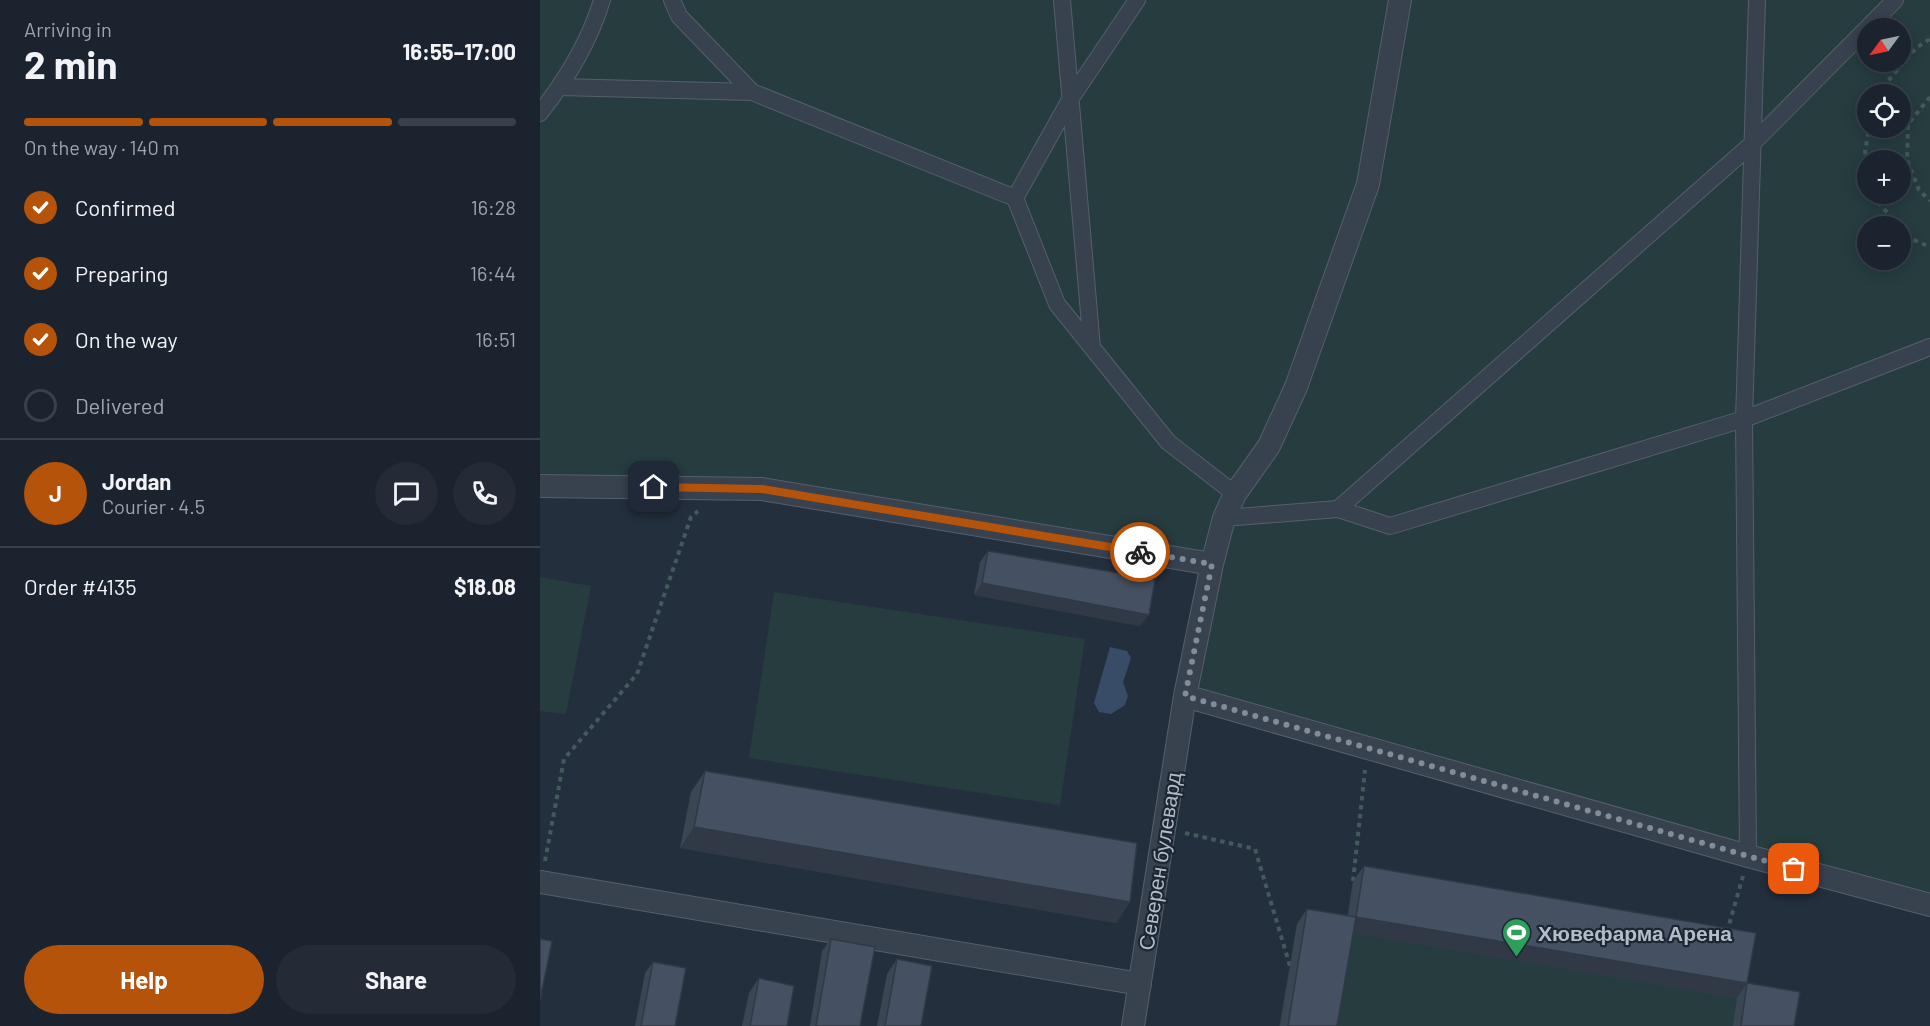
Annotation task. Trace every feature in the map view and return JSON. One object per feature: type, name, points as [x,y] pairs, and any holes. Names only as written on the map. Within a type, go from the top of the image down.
[{"type":"street","points":[[540,113],[560,87],[597,16],[602,0]]},
{"type":"street","points":[[672,0],[679,15],[752,92]]},
{"type":"street","points":[[1062,0],[1092,348]]},
{"type":"street","points":[[1015,198],[1071,98],[1137,0]]},
{"type":"street","name":"Северен булевард","points":[[1133,1026],[1185,696],[1212,564],[1224,518],[1235,494],[1269,446],[1296,387],[1368,184],[1400,0]]},
{"type":"street","points":[[1748,856],[1744,419],[1757,0]]},
{"type":"street","points":[[1338,510],[1754,142],[1895,0]]},
{"type":"street","points":[[560,87],[752,92],[1015,198],[1057,304],[1168,442],[1235,494]]},
{"type":"street","points":[[1224,518],[1338,510],[1390,526],[1744,419],[1930,347]]},
{"type":"street","points":[[540,486],[762,489],[1212,564]]},
{"type":"street","points":[[1185,696],[1930,906]]},
{"type":"street","points":[[541,882],[1140,984]]},
{"type":"path","points":[[1885,84],[1916,48],[1930,39]]},
{"type":"path","points":[[1930,97],[1908,124],[1907,160],[1919,190],[1930,201]]},
{"type":"path","points":[[1880,204],[1890,216]]},
{"type":"path","points":[[1911,239],[1930,247]]},
{"type":"path","points":[[541,882],[564,759],[637,674],[691,517],[723,488]]},
{"type":"path","points":[[1353,881],[1367,748]]},
{"type":"path","points":[[1164,829],[1255,849],[1290,966]]},
{"type":"path","points":[[1727,933],[1748,856]]},
{"type":"green space","points":[[540,0],[1930,0],[1930,899],[1193,702],[1220,558],[766,481],[542,474],[540,472]]},
{"type":"green space","points":[[540,577],[591,586],[566,714],[540,711]]},
{"type":"green space","points":[[774,592],[1085,639],[1060,805],[749,758]]},
{"type":"green space","name":"Хювефарма Арена","points":[[1353,881],[1737,998],[1786,1026],[1279,1026],[1297,924],[1345,931]]},
{"type":"water","points":[[1110,647],[1127,651],[1131,658],[1123,682],[1128,696],[1125,705],[1111,714],[1099,712],[1094,703]]},
{"type":"building","points":[[988,551],[1155,579],[1149,615],[982,583]]},
{"type":"building","points":[[705,771],[1137,843],[1130,902],[694,827]]},
{"type":"building","points":[[1364,866],[1756,933],[1747,983],[1356,917]]},
{"type":"building","points":[[1307,909],[1356,917],[1337,1026],[1288,1026]]},
{"type":"building","points":[[540,939],[552,941],[540,1000]]},
{"type":"building","points":[[831,939],[875,947],[860,1026],[816,1026]]},
{"type":"building","points":[[897,959],[932,966],[921,1026],[885,1026]]},
{"type":"building","points":[[653,962],[686,968],[675,1026],[641,1026]]},
{"type":"building","points":[[759,978],[794,986],[787,1026],[750,1026]]},
{"type":"building","points":[[1747,983],[1800,992],[1794,1026],[1741,1026]]},
{"type":"way so far","points":[[1140,552],[1212,564],[1185,696],[1794,869]]},
{"type":"place","name":"Хювефарма Арена","points":[[1517,958]]},
{"type":"route","points":[[654,487],[762,489],[1140,552]]}]
